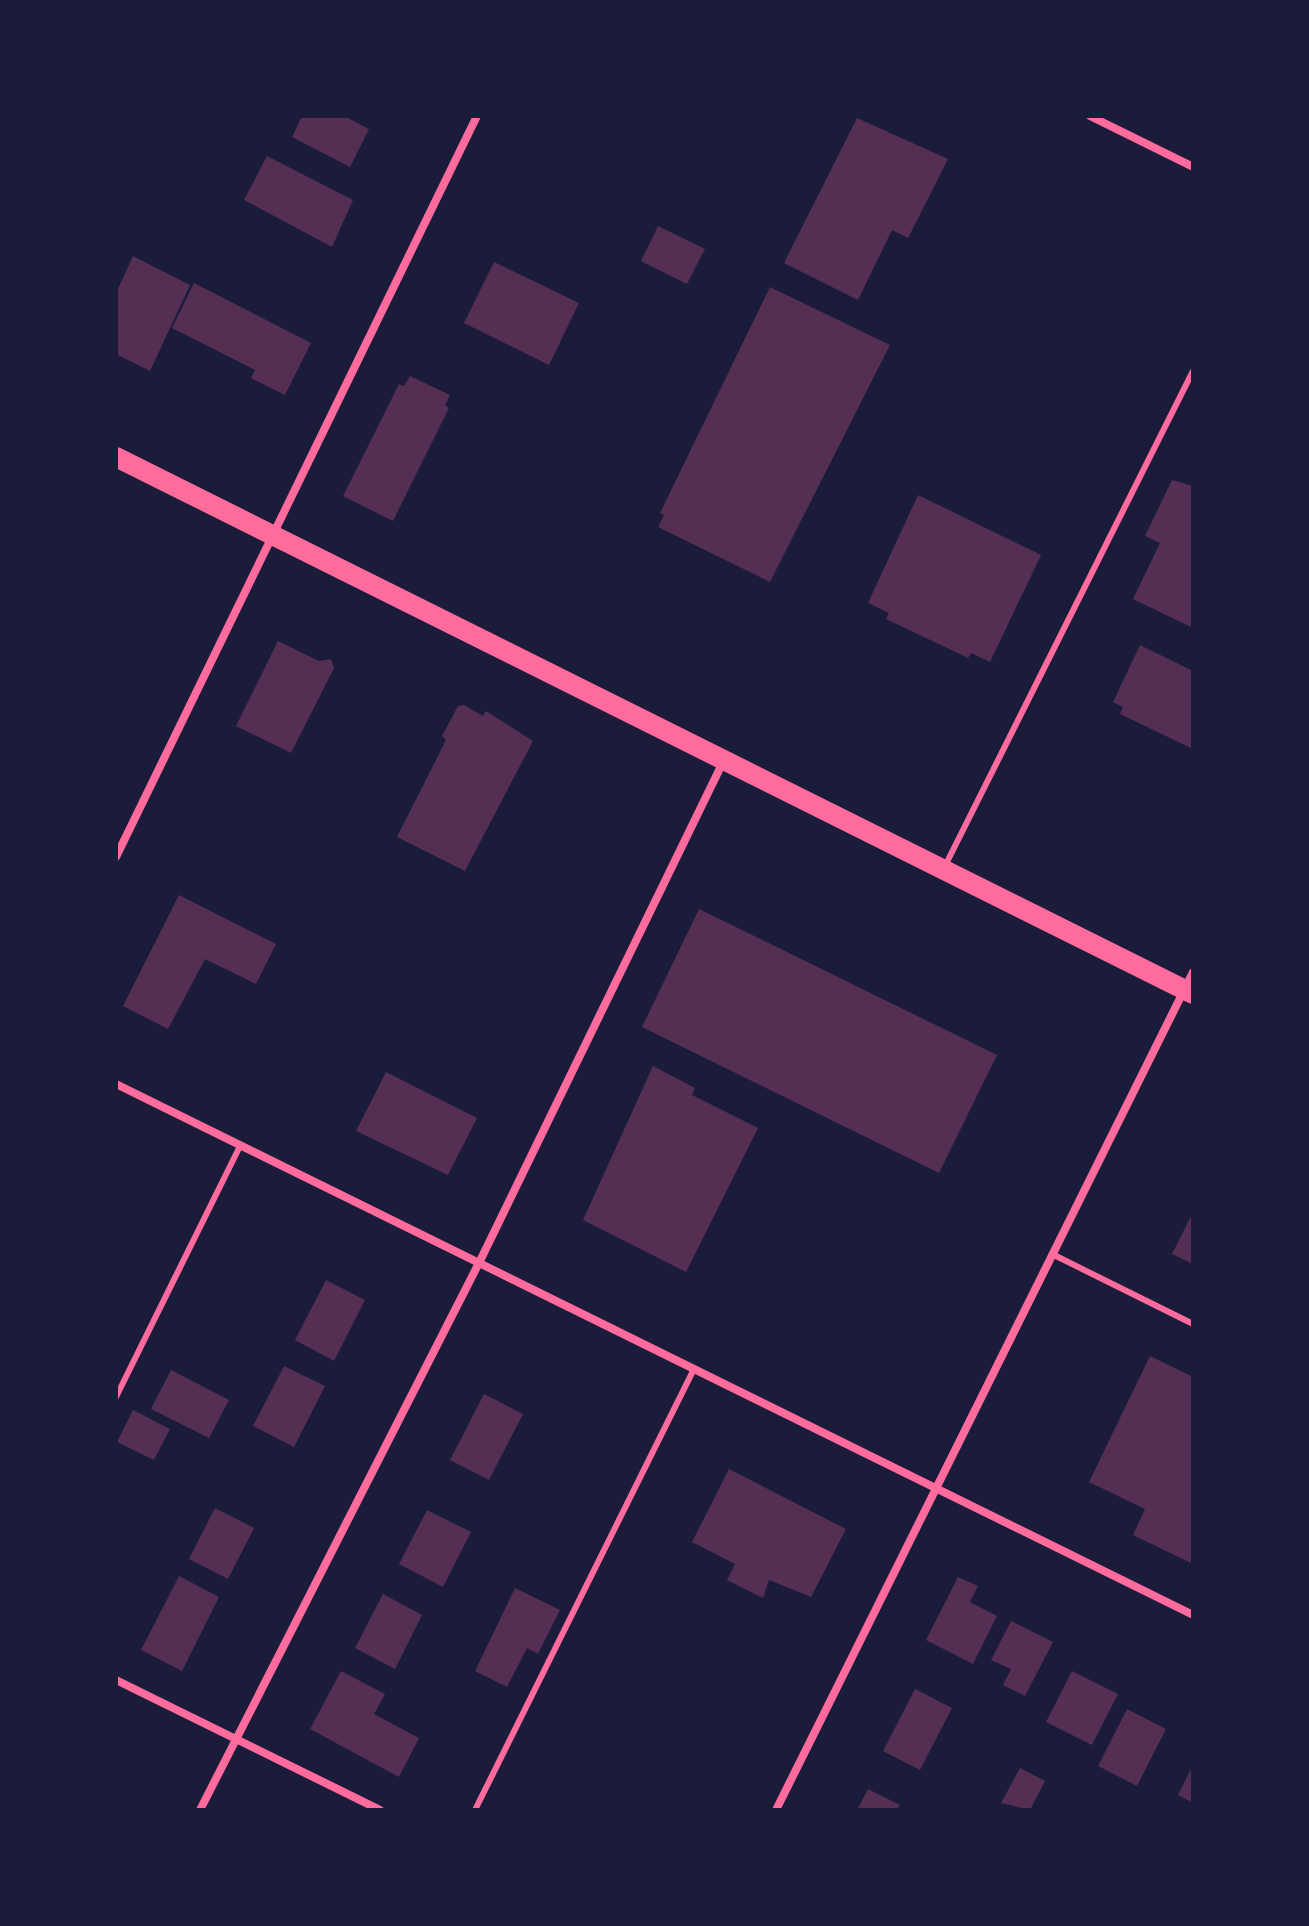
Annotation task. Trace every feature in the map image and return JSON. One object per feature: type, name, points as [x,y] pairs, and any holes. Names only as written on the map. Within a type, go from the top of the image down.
[{"type":"main road","points":[[116,457],[724,760],[1190,985]]},
{"type":"street","points":[[116,857],[477,116]]},
{"type":"street","points":[[1090,116],[1193,167]]},
{"type":"street","points":[[200,1810],[479,1263],[724,760]]},
{"type":"street","points":[[776,1810],[1052,1254],[1190,985]]},
{"type":"street","points":[[116,1084],[1193,1615]]},
{"type":"street","points":[[116,1680],[380,1810]]},
{"type":"lane","points":[[944,868],[1193,371]]},
{"type":"lane","points":[[116,1397],[240,1146]]},
{"type":"lane","points":[[1052,1254],[1193,1324]]},
{"type":"lane","points":[[475,1810],[694,1369]]},
{"type":"building","points":[[302,116],[344,116],[369,129],[350,167],[292,137]]},
{"type":"building","points":[[857,118],[948,159],[908,238],[892,230],[858,300],[784,263]]},
{"type":"building","points":[[267,156],[353,200],[332,247],[244,200]]},
{"type":"building","points":[[658,226],[705,249],[687,284],[641,261]]},
{"type":"building","points":[[133,256],[190,285],[150,371],[116,354],[116,293]]},
{"type":"building","points":[[494,262],[579,303],[549,365],[464,323]]},
{"type":"building","points":[[194,283],[311,343],[285,395],[251,378],[255,370],[172,328]]},
{"type":"building","points":[[770,287],[890,345],[770,582],[658,527],[664,515],[660,513]]},
{"type":"building","points":[[410,376],[450,395],[445,405],[449,408],[393,521],[343,496],[399,384],[404,386]]},
{"type":"building","points":[[1172,480],[1193,486],[1193,628],[1133,599],[1160,543],[1145,536]]},
{"type":"building","points":[[918,495],[1041,555],[990,662],[971,653],[968,658],[886,619],[889,613],[868,603]]},
{"type":"building","points":[[278,641],[319,661],[331,659],[334,668],[291,753],[236,726]]},
{"type":"building","points":[[1140,645],[1193,671],[1193,749],[1120,714],[1123,707],[1113,702]]},
{"type":"building","points":[[464,705],[483,716],[486,711],[533,741],[465,871],[397,837],[446,740],[442,736],[458,706]]},
{"type":"building","points":[[179,895],[276,944],[256,984],[205,959],[168,1029],[123,1006]]},
{"type":"building","points":[[699,909],[997,1055],[939,1173],[642,1027]]},
{"type":"building","points":[[653,1066],[695,1088],[692,1095],[758,1128],[686,1272],[583,1220]]},
{"type":"building","points":[[386,1072],[477,1118],[448,1175],[356,1131]]},
{"type":"building","points":[[1193,1212],[1193,1264],[1172,1254]]},
{"type":"building","points":[[326,1280],[365,1300],[334,1361],[295,1340]]},
{"type":"building","points":[[1150,1356],[1193,1377],[1193,1564],[1133,1535],[1145,1509],[1089,1482]]},
{"type":"building","points":[[284,1366],[325,1386],[294,1447],[253,1426]]},
{"type":"building","points":[[171,1370],[229,1400],[209,1438],[151,1409]]},
{"type":"building","points":[[484,1394],[523,1414],[489,1480],[450,1460]]},
{"type":"building","points":[[133,1410],[170,1429],[154,1460],[117,1442]]},
{"type":"building","points":[[729,1469],[846,1529],[811,1597],[769,1580],[763,1598],[727,1580],[735,1564],[692,1542]]},
{"type":"building","points":[[215,1508],[254,1528],[228,1579],[189,1559]]},
{"type":"building","points":[[427,1510],[471,1532],[443,1587],[399,1564]]},
{"type":"building","points":[[179,1576],[219,1597],[182,1671],[141,1650]]},
{"type":"building","points":[[958,1577],[978,1586],[970,1602],[997,1616],[973,1664],[926,1640]]},
{"type":"building","points":[[515,1588],[560,1610],[538,1654],[527,1648],[507,1687],[475,1671]]},
{"type":"building","points":[[383,1594],[422,1615],[395,1669],[355,1648]]},
{"type":"building","points":[[1011,1621],[1053,1642],[1025,1696],[1003,1685],[1011,1669],[991,1660]]},
{"type":"building","points":[[341,1671],[385,1694],[374,1714],[419,1738],[399,1777],[310,1729]]},
{"type":"building","points":[[1072,1671],[1118,1694],[1092,1745],[1046,1722]]},
{"type":"building","points":[[915,1689],[952,1708],[920,1770],[883,1751]]},
{"type":"building","points":[[1127,1709],[1166,1729],[1137,1786],[1098,1766]]},
{"type":"building","points":[[1193,1765],[1193,1803],[1178,1795]]},
{"type":"building","points":[[1020,1768],[1045,1781],[1030,1810],[1001,1803]]},
{"type":"building","points":[[868,1789],[900,1805],[897,1810],[857,1810]]}]
